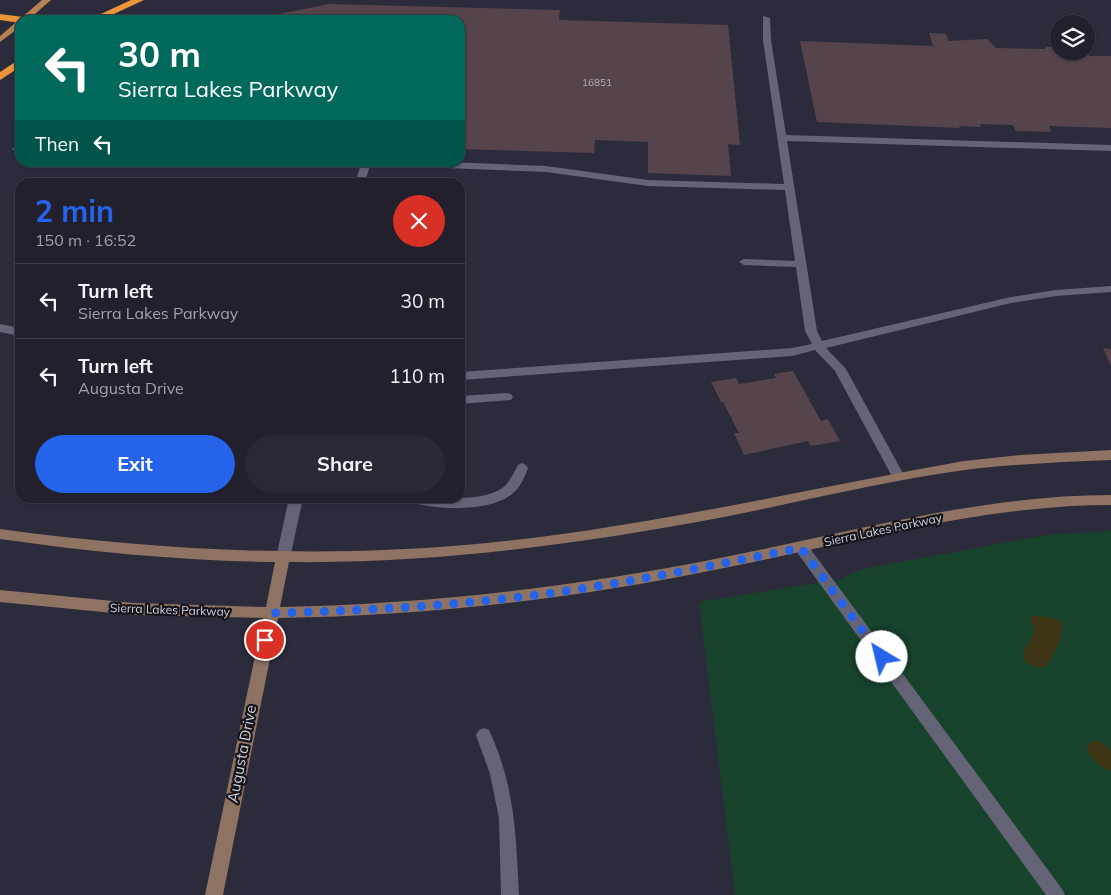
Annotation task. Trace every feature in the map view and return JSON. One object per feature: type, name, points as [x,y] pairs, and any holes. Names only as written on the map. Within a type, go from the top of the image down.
[{"type":"highway","points":[[104,15],[139,0]]},
{"type":"highway","points":[[0,17],[15,19]]},
{"type":"highway","points":[[0,77],[15,66]]},
{"type":"main road","points":[[29,15],[47,0]]},
{"type":"main road","points":[[0,40],[15,27]]},
{"type":"street","points":[[766,18],[767,40],[810,331],[819,347],[840,370],[899,477]]},
{"type":"street","points":[[782,138],[1111,148]]},
{"type":"street","points":[[465,166],[546,168],[648,183],[789,187]]},
{"type":"street","points":[[744,262],[801,264]]},
{"type":"street","points":[[465,376],[777,354],[819,347],[1002,302],[1056,293],[1111,289]]},
{"type":"street","points":[[0,328],[15,331]]},
{"type":"street","points":[[465,400],[507,397]]},
{"type":"street","points":[[0,534],[85,546],[216,557],[369,557],[489,548],[553,540],[676,520],[899,477],[1020,460],[1111,455]]},
{"type":"street","points":[[465,500],[495,497],[512,487],[522,468]]},
{"type":"street","name":"Sierra Lakes Parkway","points":[[0,596],[150,610],[271,613],[386,609],[537,595],[721,564],[966,513],[1094,500],[1111,500]]},
{"type":"street","points":[[283,558],[295,503]]},
{"type":"street","points":[[801,548],[1056,895]]},
{"type":"street","name":"Augusta Drive","points":[[214,895],[283,558]]},
{"type":"street","points":[[484,735],[498,774],[507,818],[510,895]]},
{"type":"green space","points":[[1111,531],[1111,895],[735,895],[699,602],[841,579],[862,569],[1047,535]]},
{"type":"sand","points":[[1033,615],[1058,619],[1063,623],[1058,646],[1046,666],[1039,668],[1025,662],[1024,655],[1032,638],[1033,626],[1030,618]]},
{"type":"sand","points":[[1095,740],[1104,744],[1111,751],[1111,771],[1098,764],[1089,754],[1087,745]]},
{"type":"building","points":[[329,4],[560,10],[559,20],[728,25],[740,145],[728,144],[731,176],[648,173],[648,142],[595,140],[594,153],[465,149],[465,15],[274,15]]},
{"type":"building","points":[[929,33],[946,34],[948,41],[987,39],[996,48],[1045,49],[1050,47],[1050,60],[1095,60],[1095,56],[1111,56],[1111,128],[1049,126],[1051,132],[1016,131],[1013,125],[980,124],[981,127],[959,126],[960,128],[817,122],[800,41],[933,46]]},
{"type":"building","points":[[1103,348],[1111,349],[1111,364],[1110,364]]},
{"type":"building","points":[[793,371],[821,421],[828,419],[840,441],[811,446],[808,441],[744,455],[734,433],[739,433],[711,382],[736,378],[739,384],[776,378],[774,374]]},
{"type":"route","points":[[265,640],[271,613],[386,609],[537,595],[721,564],[801,548],[882,657]]}]
